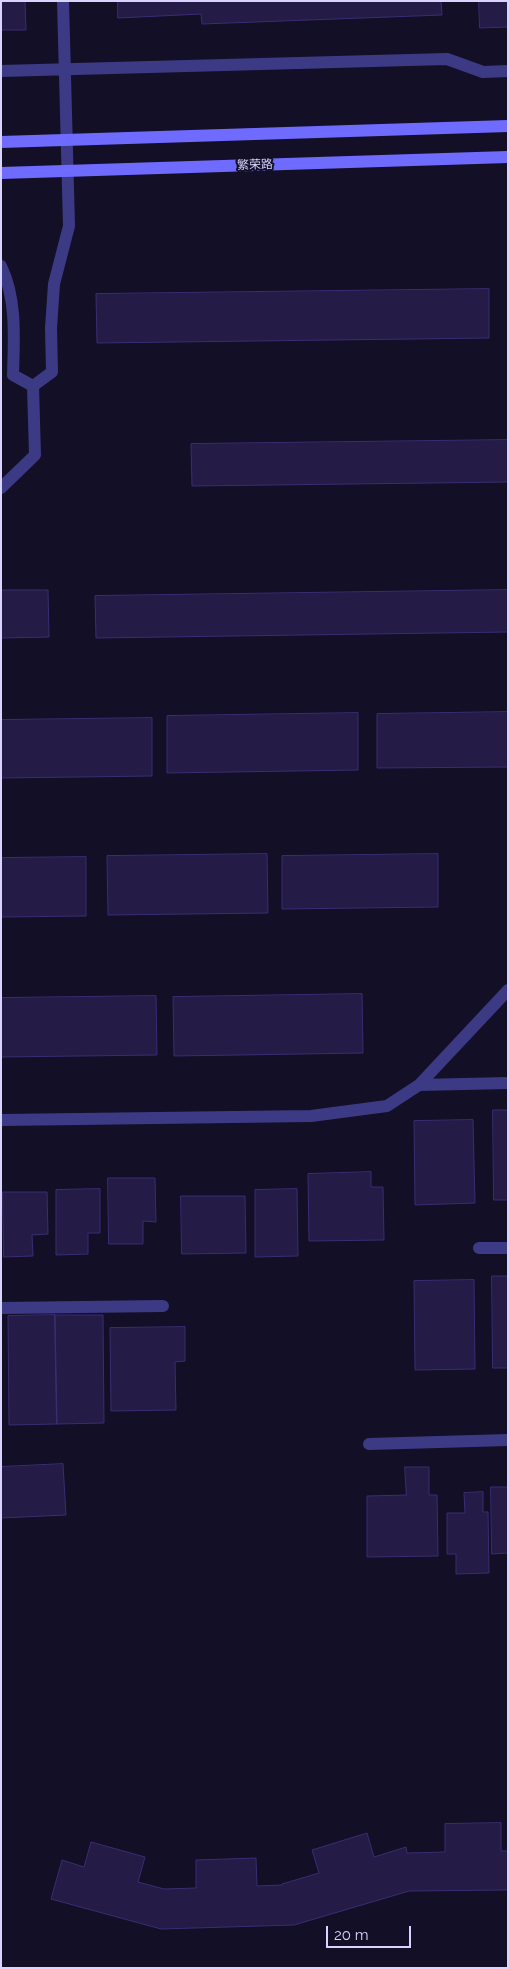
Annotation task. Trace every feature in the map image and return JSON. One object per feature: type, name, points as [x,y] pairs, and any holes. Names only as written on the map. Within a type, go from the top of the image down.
[{"type":"main road","points":[[1,142],[508,126]]},
{"type":"main road","name":"繁荣路","points":[[1,173],[508,156]]},
{"type":"lane","points":[[33,386],[52,372],[51,328],[54,284],[69,226],[63,1]]},
{"type":"lane","points":[[1,72],[447,59],[483,72],[508,71]]},
{"type":"lane","points":[[1,266],[9,283],[14,331],[13,375],[33,386]]},
{"type":"lane","points":[[1,488],[35,455],[33,386]]},
{"type":"lane","points":[[1,1120],[311,1116],[387,1106],[420,1085],[508,990]]},
{"type":"lane","points":[[420,1085],[508,1083]]},
{"type":"lane","points":[[479,1248],[508,1248]]},
{"type":"lane","points":[[1,1308],[163,1306]]},
{"type":"lane","points":[[369,1444],[508,1440]]},
{"type":"building","points":[[1,1],[25,1],[26,30],[1,30]]},
{"type":"building","points":[[118,1],[441,1],[442,15],[202,24],[201,14],[118,18]]},
{"type":"building","points":[[479,1],[508,1],[508,27],[480,28]]},
{"type":"building","points":[[489,289],[489,338],[97,343],[96,294]]},
{"type":"building","points":[[508,440],[508,482],[192,486],[191,444]]},
{"type":"building","points":[[1,590],[48,590],[49,637],[1,638]]},
{"type":"building","points":[[508,590],[508,632],[96,638],[95,596]]},
{"type":"building","points":[[508,712],[508,767],[377,768],[377,714]]},
{"type":"building","points":[[358,713],[358,770],[167,773],[167,716]]},
{"type":"building","points":[[152,718],[152,776],[1,778],[1,720]]},
{"type":"building","points":[[267,854],[268,913],[108,915],[107,856]]},
{"type":"building","points":[[438,854],[438,907],[282,909],[282,856]]},
{"type":"building","points":[[86,857],[86,916],[1,917],[1,858]]},
{"type":"building","points":[[362,994],[363,1053],[174,1056],[173,997]]},
{"type":"building","points":[[156,996],[157,1055],[1,1057],[1,998]]},
{"type":"building","points":[[493,1110],[508,1110],[508,1200],[494,1200]]},
{"type":"building","points":[[473,1120],[475,1203],[415,1205],[414,1121]]},
{"type":"building","points":[[371,1172],[371,1187],[383,1187],[384,1240],[309,1241],[308,1174]]},
{"type":"building","points":[[108,1178],[155,1178],[156,1222],[143,1221],[143,1244],[109,1244]]},
{"type":"building","points":[[100,1189],[100,1233],[88,1233],[88,1254],[56,1255],[56,1190]]},
{"type":"building","points":[[297,1189],[298,1256],[255,1257],[255,1190]]},
{"type":"building","points":[[3,1192],[47,1192],[48,1234],[32,1235],[33,1256],[4,1257]]},
{"type":"building","points":[[181,1196],[245,1196],[246,1253],[182,1254]]},
{"type":"building","points":[[492,1276],[508,1276],[508,1368],[493,1368]]},
{"type":"building","points":[[474,1280],[475,1369],[415,1370],[414,1281]]},
{"type":"building","points":[[55,1315],[103,1315],[104,1423],[57,1424]]},
{"type":"building","points":[[55,1315],[57,1424],[9,1425],[8,1316]]},
{"type":"building","points":[[185,1327],[185,1361],[175,1362],[176,1410],[111,1411],[110,1328]]},
{"type":"building","points":[[63,1464],[66,1515],[1,1518],[1,1467]]},
{"type":"building","points":[[405,1467],[429,1467],[429,1495],[437,1495],[438,1556],[367,1557],[367,1496],[406,1495]]},
{"type":"building","points":[[491,1487],[508,1487],[508,1553],[492,1554]]},
{"type":"building","points":[[483,1492],[483,1512],[488,1512],[489,1573],[456,1574],[456,1554],[447,1554],[447,1513],[465,1513],[464,1493]]},
{"type":"building","points":[[501,1823],[501,1851],[508,1851],[508,1890],[409,1891],[294,1925],[161,1929],[51,1899],[62,1860],[84,1867],[91,1842],[145,1857],[138,1882],[164,1889],[196,1888],[196,1860],[256,1858],[257,1886],[282,1885],[319,1873],[312,1850],[367,1833],[374,1857],[406,1847],[407,1853],[445,1852],[445,1824]]}]
